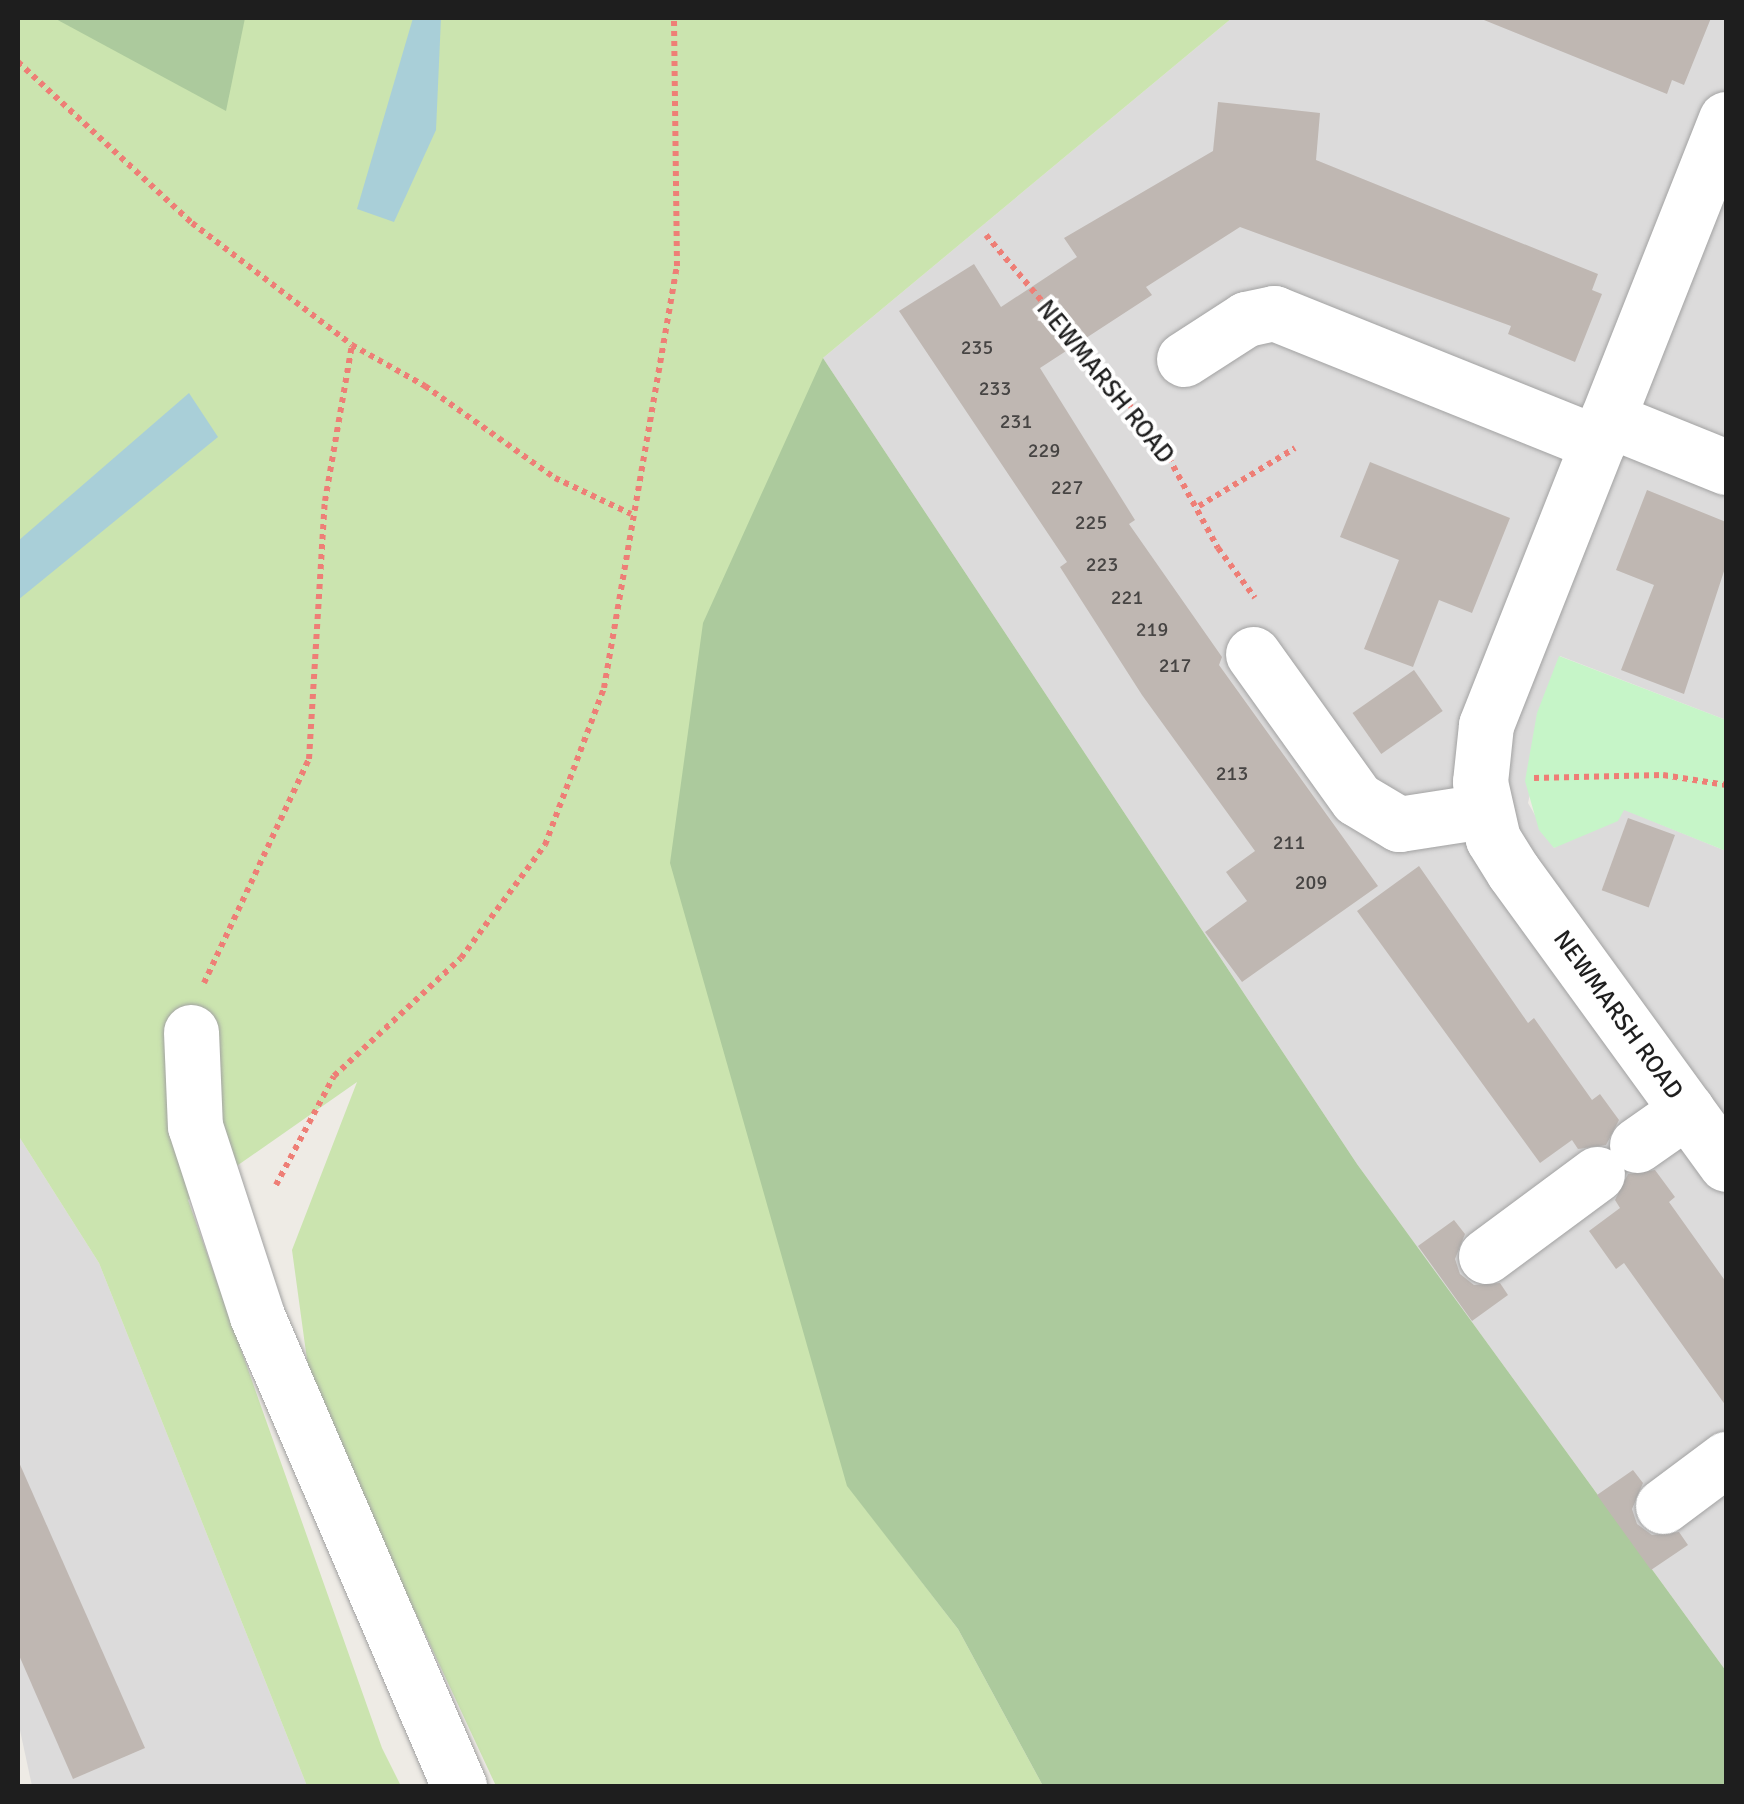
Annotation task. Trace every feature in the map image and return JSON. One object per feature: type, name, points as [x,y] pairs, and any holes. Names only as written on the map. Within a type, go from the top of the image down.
[{"type":"street","points":[[1257,630],[1357,798],[1399,824],[1482,812],[1486,724],[1726,118]]},
{"type":"street","points":[[1184,359],[1246,320],[1274,313],[1602,431],[1726,467]]},
{"type":"street","name":"NEWMARSH ROAD","points":[[1482,812],[1513,871],[1726,1164]]},
{"type":"street","points":[[191,1032],[194,1126],[257,1316],[459,1786]]},
{"type":"street","points":[[1486,1256],[1688,1110]]},
{"type":"street","points":[[1664,1506],[1726,1460]]},
{"type":"path","points":[[274,1198],[276,1179],[334,1076],[462,958],[545,845],[604,688],[676,266],[680,166],[671,35],[666,18]]},
{"type":"path","points":[[671,35],[674,18]]},
{"type":"path","points":[[18,62],[192,223],[352,345],[425,386],[555,478],[631,514]]},
{"type":"path","name":"NEWMARSH ROAD","points":[[986,235],[1159,440],[1199,506],[1257,630]]},
{"type":"path","points":[[191,1032],[198,994],[259,876],[309,759],[325,502],[352,345]]},
{"type":"path","points":[[1199,506],[1295,448]]},
{"type":"path","points":[[1534,778],[1662,775],[1726,785]]},
{"type":"shaded area","points":[[1232,18],[1726,18],[1726,720],[1560,656],[1528,803],[1554,848],[1623,809],[1726,851],[1726,1671],[1357,1164],[823,358]]},
{"type":"shaded area","points":[[18,1135],[99,1263],[307,1786],[32,1786],[18,1721]]},
{"type":"green space","points":[[18,18],[1232,18],[823,358],[847,1485],[958,1629],[1043,1786],[496,1786],[311,1389],[292,1250],[357,1082],[188,1200],[382,1748],[401,1786],[307,1786],[99,1263],[18,1135]]},
{"type":"green space","points":[[54,18],[245,18],[226,111]]},
{"type":"green space","points":[[823,358],[1357,1164],[1726,1671],[1726,1786],[1043,1786],[958,1629],[847,1486],[670,863],[703,623]]},
{"type":"green space","points":[[1559,656],[1726,720],[1726,851],[1624,810],[1618,821],[1554,848],[1539,830],[1525,781],[1537,713]]},
{"type":"water","points":[[413,18],[441,18],[436,130],[394,222],[357,209]]},
{"type":"water","points":[[189,393],[218,437],[18,600],[18,541]]},
{"type":"building","points":[[1479,18],[1711,18],[1684,85],[1672,80],[1667,94]]},
{"type":"building","points":[[1218,102],[1320,113],[1316,160],[1598,274],[1592,290],[1602,294],[1575,362],[1508,334],[1511,326],[1240,227],[1146,287],[1152,295],[1040,368],[1135,520],[1129,524],[1222,657],[1219,665],[1378,886],[1242,982],[1205,932],[1247,901],[1226,872],[1255,851],[1142,695],[1060,567],[1067,562],[899,311],[974,264],[1001,307],[1077,257],[1064,238],[1213,151]]},
{"type":"building","points":[[1370,462],[1510,518],[1472,613],[1439,600],[1413,667],[1364,649],[1399,560],[1340,537]]},
{"type":"building","points":[[1647,490],[1726,522],[1726,565],[1684,694],[1621,670],[1654,585],[1616,570]]},
{"type":"building","points":[[1414,670],[1443,711],[1381,754],[1353,713]]},
{"type":"building","points":[[1628,818],[1675,835],[1649,907],[1602,890]]},
{"type":"building","points":[[1419,866],[1528,1023],[1534,1018],[1592,1100],[1600,1094],[1619,1120],[1606,1145],[1578,1149],[1572,1140],[1540,1163],[1357,911]]},
{"type":"building","points":[[1655,1170],[1675,1197],[1669,1202],[1726,1282],[1726,1406],[1624,1263],[1616,1269],[1589,1231],[1620,1208],[1615,1200],[1628,1174]]},
{"type":"building","points":[[1454,1220],[1465,1234],[1455,1259],[1460,1274],[1474,1285],[1500,1283],[1508,1295],[1472,1321],[1418,1246]]},
{"type":"building","points":[[18,1460],[145,1748],[73,1779],[18,1653]]},
{"type":"building","points":[[1633,1470],[1643,1483],[1632,1509],[1637,1524],[1652,1535],[1679,1532],[1688,1545],[1651,1570],[1597,1495]]}]
